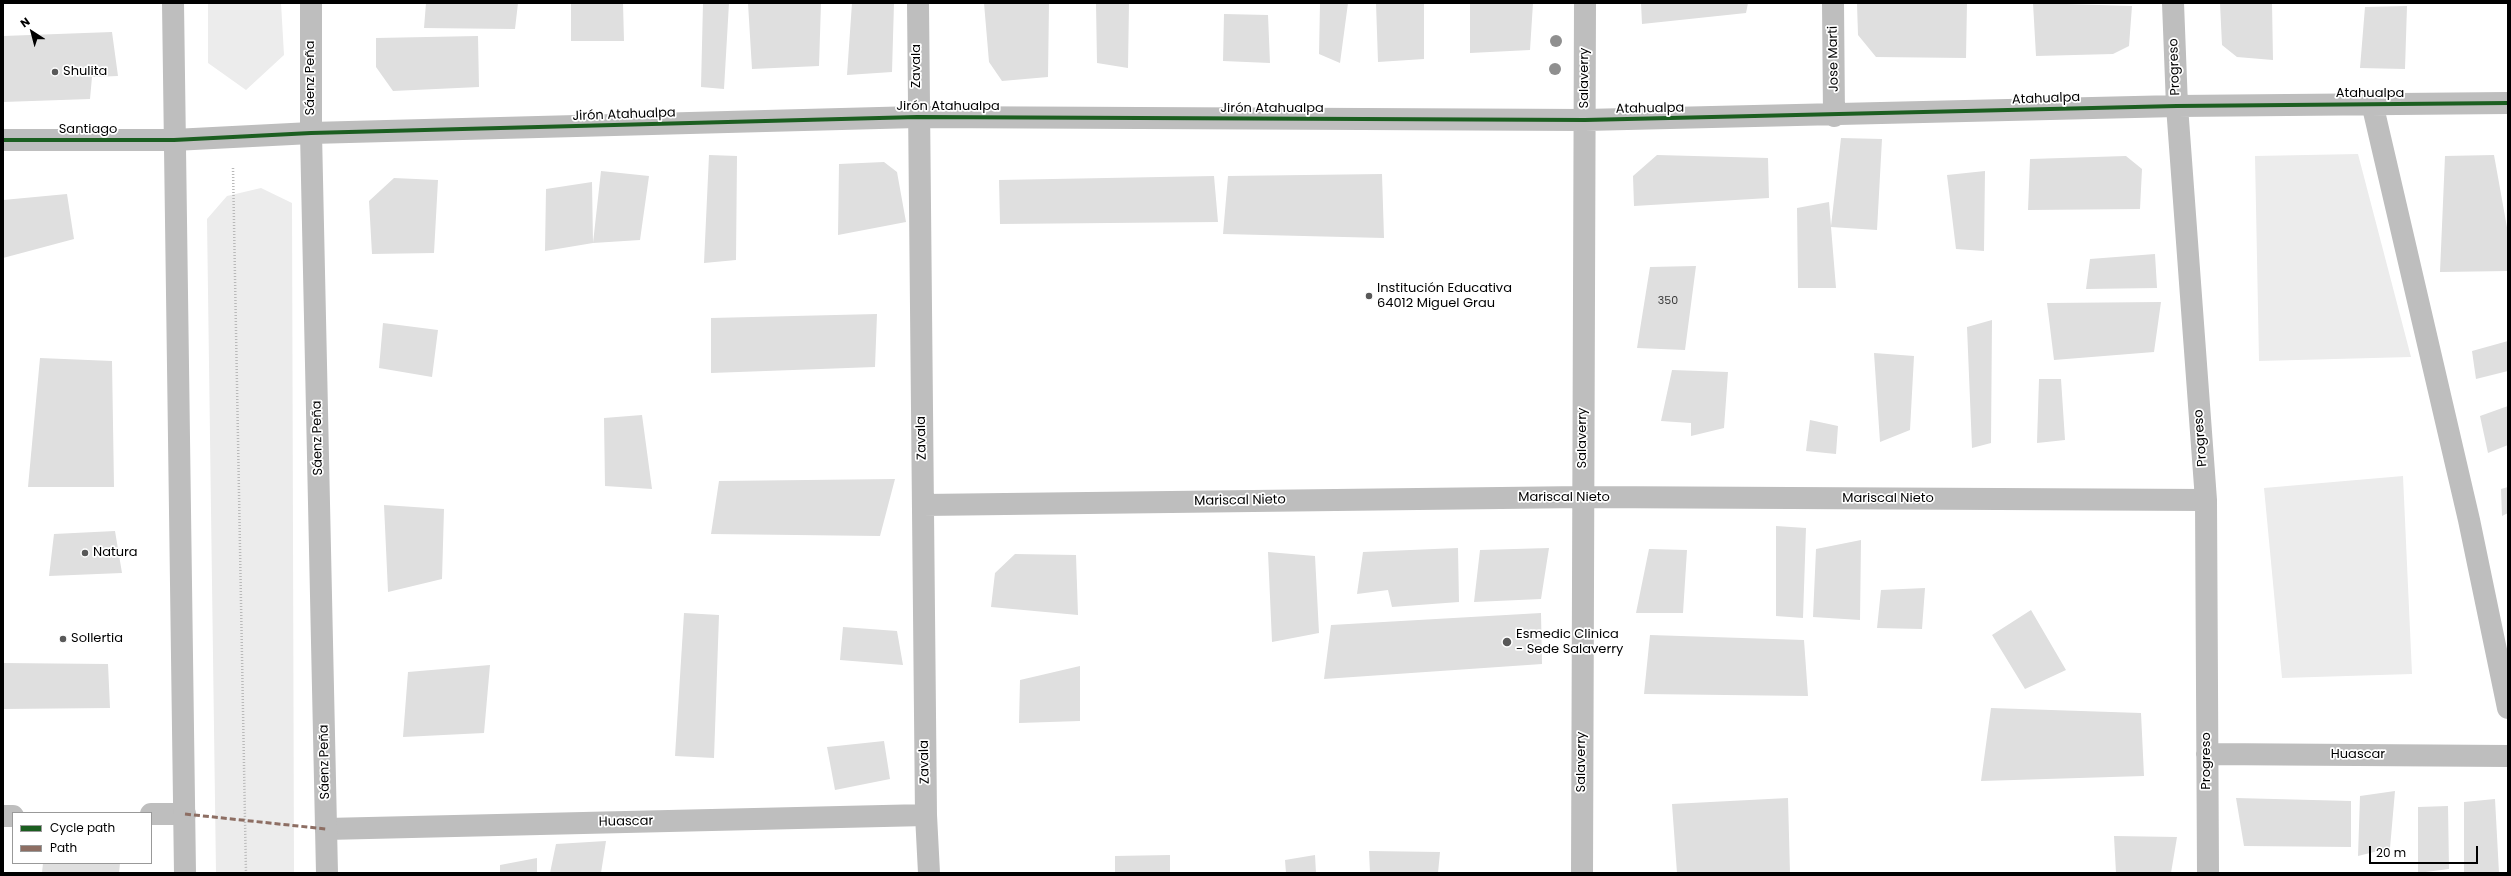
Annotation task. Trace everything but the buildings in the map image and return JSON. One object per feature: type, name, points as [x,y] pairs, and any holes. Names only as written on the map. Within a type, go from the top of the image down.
[{"type":"street","points":[[173,3],[185,873]]},
{"type":"street","name":"Sáenz Peña","points":[[311,3],[312,133],[327,873]]},
{"type":"street","name":"Zavala","points":[[918,3],[917,116],[926,815],[929,873]]},
{"type":"street","name":"Salaverry","points":[[1582,873],[1585,3]]},
{"type":"street","name":"Jose Marti","points":[[1833,3],[1834,116]]},
{"type":"street","name":"Progreso","points":[[2173,3],[2177,106],[2206,500],[2208,873]]},
{"type":"street","points":[[2372,103],[2469,520],[2508,708]]},
{"type":"street","name":"Atahualpa","points":[[1585,120],[1834,116],[2177,106],[2372,103],[2508,103]]},
{"type":"street","name":"Jirón Atahualpa","points":[[233,138],[312,133],[917,116],[1585,120]]},
{"type":"street","name":"Santiago","points":[[3,140],[174,140],[233,138]]},
{"type":"street","name":"Mariscal Nieto","points":[[922,505],[1583,497],[2206,500]]},
{"type":"street","name":"Huascar","points":[[2207,754],[2508,756]]},
{"type":"street","points":[[152,814],[185,814]]},
{"type":"street","name":"Huascar","points":[[326,829],[926,815]]},
{"type":"path","points":[[233,138],[246,873]]},
{"type":"shaded area","points":[[208,3],[281,3],[284,55],[246,90],[208,63]]},
{"type":"shaded area","points":[[2358,154],[2411,357],[2259,361],[2255,156]]},
{"type":"shaded area","points":[[261,188],[292,203],[294,873],[216,873],[207,219],[227,196]]},
{"type":"shaded area","points":[[2403,476],[2412,674],[2282,678],[2264,488]]},
{"type":"marked path","points":[[185,814],[326,829]]},
{"type":"cycle path","points":[[3,140],[174,140],[311,133],[917,117],[1585,120],[2177,106],[2508,103]]},
{"type":"place","name":"Shulita","points":[[55,72]]},
{"type":"place","name":"Institución Educativa 64012 Miguel Grau","points":[[1369,296]]},
{"type":"place","name":"Natura","points":[[85,553]]},
{"type":"place","name":"Sollertia","points":[[63,639]]},
{"type":"place","name":"Esmedic Clinica - Sede Salaverry","points":[[1507,642]]}]
